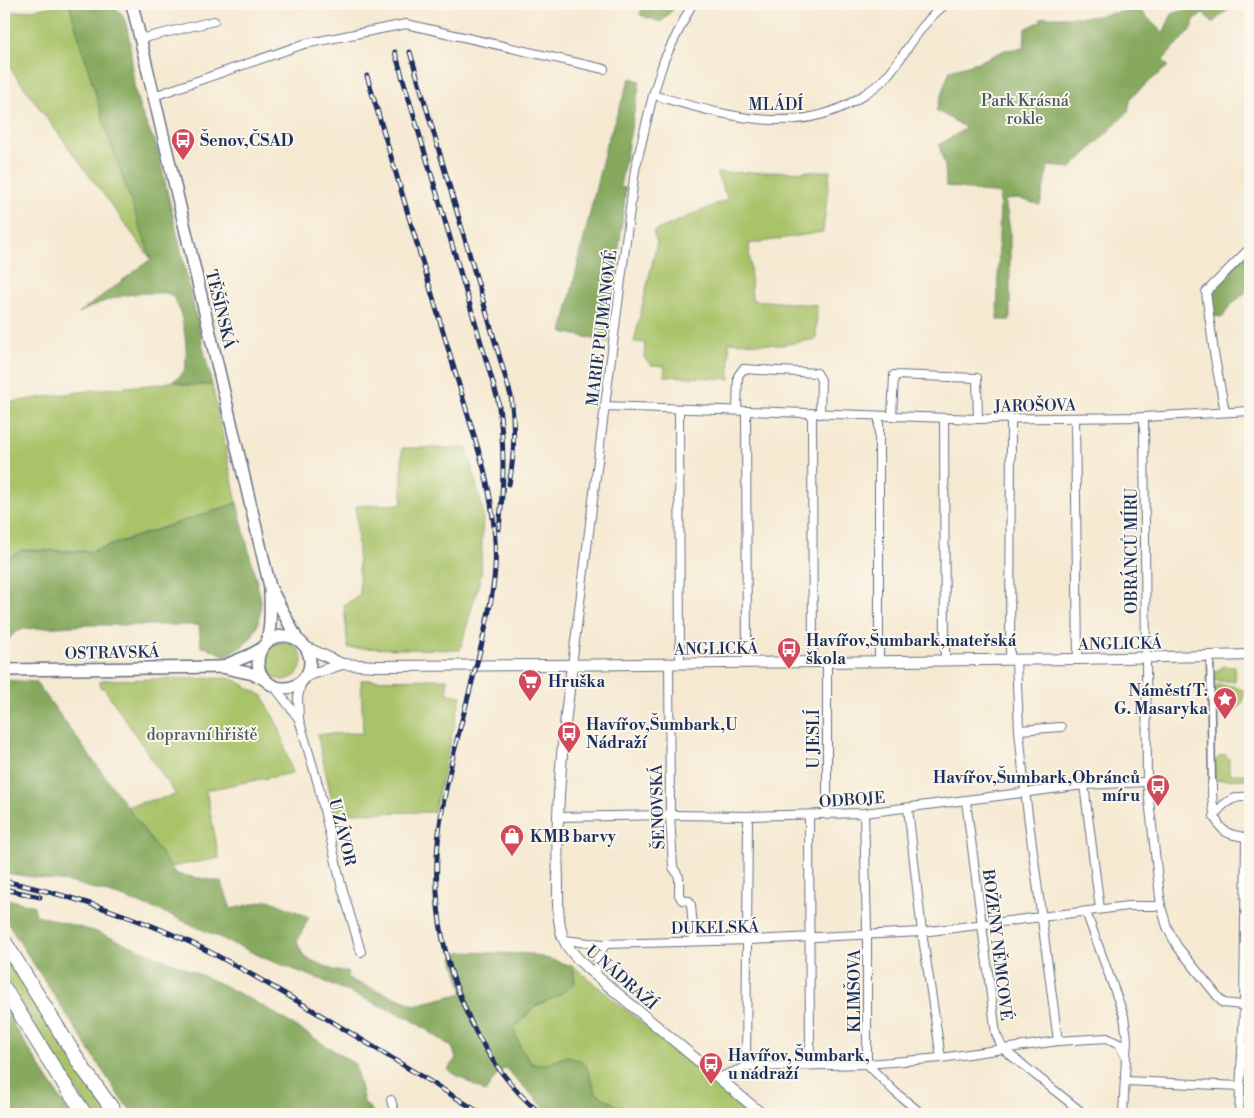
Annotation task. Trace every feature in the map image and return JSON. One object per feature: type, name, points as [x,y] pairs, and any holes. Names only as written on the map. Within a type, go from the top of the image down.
[{"type":"highway","points":[[4,941],[82,1067],[116,1114]]},
{"type":"highway","points":[[4,988],[60,1078],[85,1114]]},
{"type":"main road","name":"TĚŠÍNSKÁ","points":[[132,4],[270,587],[271,621],[264,645]]},
{"type":"main road","name":"TĚŠÍNSKÁ","points":[[270,587],[302,643]]},
{"type":"main road","points":[[281,635],[289,636],[302,643],[310,660],[309,668],[304,678],[289,687],[269,683],[260,672],[258,665],[258,656],[264,645],[281,635]]},
{"type":"main road","name":"OSTRAVSKÁ","points":[[221,667],[244,658],[264,645]]},
{"type":"main road","name":"OSTRAVSKÁ","points":[[4,670],[221,667],[253,674],[269,683]]},
{"type":"street","name":"MARIE PUJMANOVÉ","points":[[572,664],[635,170],[653,95],[664,60],[692,4]]},
{"type":"street","name":"MLÁDÍ","points":[[653,95],[731,116],[777,121],[803,120],[845,107],[886,78],[917,33],[946,4]]},
{"type":"street","points":[[140,39],[214,21]]},
{"type":"street","points":[[154,96],[304,44],[406,24],[604,69]]},
{"type":"street","points":[[1225,412],[1214,353],[1206,292],[1250,248]]},
{"type":"street","points":[[737,410],[738,376],[743,370],[817,373],[821,380],[816,414],[813,662]]},
{"type":"street","points":[[892,417],[894,375],[978,378],[978,419]]},
{"type":"street","name":"JAROŠOVA","points":[[604,406],[879,417],[1012,420],[1250,412]]},
{"type":"street","points":[[679,409],[680,663]]},
{"type":"street","points":[[746,411],[747,662]]},
{"type":"street","points":[[879,417],[879,662]]},
{"type":"street","name":"OBRÁNCŮ MÍRU","points":[[1144,417],[1146,782],[1161,906],[1167,927],[1177,946],[1222,1003],[1247,1007]]},
{"type":"street","points":[[944,418],[946,660]]},
{"type":"street","points":[[1075,418],[1078,659]]},
{"type":"street","points":[[1012,420],[1013,660],[1025,792],[1058,1041]]},
{"type":"street","name":"ANGLICKÁ","points":[[302,643],[342,664]]},
{"type":"street","name":"ANGLICKÁ","points":[[304,678],[342,664],[376,666],[879,662],[1250,655]]},
{"type":"street","points":[[1210,656],[1214,817],[1219,825],[1230,834],[1248,837],[1247,1007],[1239,1114]]},
{"type":"street","name":"U JESLÍ","points":[[827,662],[827,815]]},
{"type":"street","name":"ŠENOVSKÁ","points":[[669,663],[670,815],[673,867],[679,876],[679,895],[682,900],[688,901],[691,905],[694,940]]},
{"type":"street","name":"U NÁDRAŽÍ","points":[[572,664],[562,744],[557,817],[559,917],[564,940],[577,959],[597,977],[762,1114]]},
{"type":"street","name":"U ZÁVOR","points":[[304,678],[298,697],[299,719],[318,784],[342,884],[361,952]]},
{"type":"street","name":"U ZÁVOR","points":[[269,683],[299,719]]},
{"type":"street","points":[[1019,730],[1061,727]]},
{"type":"street","name":"ODBOJE","points":[[557,817],[827,815],[864,813],[1084,785],[1146,782]]},
{"type":"street","points":[[1084,785],[1100,909]]},
{"type":"street","points":[[1214,817],[1220,807],[1231,798],[1250,797]]},
{"type":"street","name":"BOŽENY NĚMCOVÉ","points":[[966,801],[996,1034],[1003,1048]]},
{"type":"street","points":[[908,808],[922,932],[941,1058]]},
{"type":"street","points":[[864,813],[868,934]]},
{"type":"street","points":[[809,815],[810,1066]]},
{"type":"street","points":[[746,1068],[749,940],[748,816]]},
{"type":"street","name":"DUKELSKÁ","points":[[564,940],[589,944],[606,944],[922,932],[1100,909],[1128,906],[1161,906]]},
{"type":"street","points":[[1086,912],[1124,1016],[1127,1039],[1123,1114]]},
{"type":"street","name":"KLIMŠOVA","points":[[867,1064],[868,934]]},
{"type":"street","points":[[597,977],[596,963],[606,944]]},
{"type":"street","points":[[718,1078],[746,1068],[867,1064],[941,1058],[1058,1041],[1107,1038],[1119,1044],[1126,1058]]},
{"type":"street","points":[[1003,1048],[1084,1114]]},
{"type":"street","points":[[867,1064],[895,1092],[922,1114]]},
{"type":"street","points":[[1125,1081],[1241,1086]]},
{"type":"street","points":[[391,1100],[395,1114]]},
{"type":"green space","points":[[89,2],[109,5],[120,12],[124,18],[129,38],[134,86],[144,119],[156,143],[212,385],[184,385],[173,381],[183,372],[186,351],[181,316],[178,306],[169,294],[143,293],[124,295],[97,304],[79,313],[151,259],[107,132],[69,4]]},
{"type":"green space","points":[[69,4],[107,132],[151,259],[4,60],[4,14]]},
{"type":"green space","points":[[643,4],[678,4],[661,22],[640,15]]},
{"type":"green space","name":"Park Krásná rokle","points":[[1191,4],[1235,4],[1212,23],[1204,13],[1193,21],[1193,27],[1163,60],[1168,66],[1131,97],[1128,112],[1071,168],[1048,166],[1040,205],[1020,199],[1005,200],[1010,230],[1010,320],[997,320],[1000,194],[946,186],[945,167],[939,145],[966,128],[936,110],[950,70],[981,61],[1005,50],[1024,48],[1025,29],[1041,21],[1040,19],[1044,17],[1089,17],[1139,9],[1163,33],[1172,14],[1191,8]]},
{"type":"green space","points":[[630,78],[640,81],[620,187],[626,188],[608,342],[562,332],[606,145]]},
{"type":"green space","points":[[830,171],[823,232],[749,244],[752,300],[817,305],[816,339],[782,345],[729,342],[730,379],[664,376],[665,366],[651,365],[644,358],[645,343],[634,342],[657,242],[653,232],[728,199],[716,173]]},
{"type":"green space","points":[[1250,248],[1250,288],[1229,307],[1223,317],[1209,316],[1206,292]]},
{"type":"green space","points":[[173,381],[184,385],[212,385],[237,503],[92,551],[22,550],[4,560],[4,403]]},
{"type":"green space","points":[[402,448],[467,448],[483,512],[481,575],[460,650],[348,648],[344,605],[360,595],[356,506],[402,504]]},
{"type":"green space","points":[[237,503],[261,600],[257,627],[249,640],[235,651],[226,656],[201,647],[199,625],[88,625],[24,629],[16,632],[4,644],[4,560],[22,550],[91,552]]},
{"type":"green space","points":[[283,642],[290,643],[296,648],[301,654],[301,668],[296,674],[290,679],[283,680],[276,679],[270,674],[265,668],[264,661],[265,654],[270,648],[276,643]]},
{"type":"green space","points":[[1224,666],[1235,667],[1235,682],[1213,681],[1213,673]]},
{"type":"green space","name":"dopravní hřiště","points":[[227,678],[235,680],[263,696],[280,730],[292,773],[206,790],[219,858],[171,867],[126,806],[176,795],[104,688],[101,688],[100,682],[103,680]]},
{"type":"green space","points":[[447,679],[448,694],[461,696],[434,812],[335,813],[317,734],[363,733],[361,680]]},
{"type":"green space","points":[[4,680],[36,682],[176,874],[222,882],[231,909],[269,900],[309,917],[297,942],[304,957],[336,971],[347,971],[348,979],[415,1005],[463,993],[453,958],[460,952],[531,954],[573,966],[575,983],[558,996],[535,1006],[514,1029],[521,1049],[532,1064],[547,1064],[567,1056],[585,1063],[596,1093],[619,1107],[631,1109],[641,1114],[551,1114],[505,1068],[496,1076],[485,1092],[448,1070],[456,1058],[452,1047],[409,1018],[319,979],[269,960],[166,913],[122,897],[74,883],[4,873]]},
{"type":"green space","points":[[1213,686],[1233,686],[1244,691],[1243,702],[1231,716],[1224,711],[1216,699]]},
{"type":"green space","points":[[1222,755],[1226,755],[1229,759],[1229,774],[1250,774],[1250,779],[1214,780],[1214,761]]},
{"type":"green space","points":[[4,898],[34,906],[36,915],[97,932],[183,967],[225,986],[268,1009],[355,1064],[364,1102],[375,1114],[134,1114],[121,1099],[15,935],[4,914]]},
{"type":"green space","points":[[4,952],[109,1114],[92,1114],[4,974]]},
{"type":"green space","points":[[573,966],[752,1114],[641,1114],[631,1109],[619,1107],[596,1093],[585,1063],[567,1056],[547,1064],[532,1064],[521,1049],[514,1029],[535,1006],[558,996],[575,983]]},
{"type":"green space","points":[[4,1010],[70,1114],[4,1114]]},
{"type":"railway","points":[[395,52],[498,400],[503,464],[499,529]]},
{"type":"railway","points":[[410,52],[511,396],[514,440],[509,484]]},
{"type":"railway","points":[[367,76],[484,469],[495,531],[495,569],[491,602],[452,760],[440,824],[437,892],[442,936],[454,980],[469,1017],[485,1048],[516,1090],[541,1114]]},
{"type":"railway","points":[[4,881],[107,909],[167,932],[202,948],[304,1005],[482,1114]]},
{"type":"railway","points":[[4,889],[40,897]]},
{"type":"place","name":"Šenov,ČSAD","points":[[183,161]]},
{"type":"place","name":"Havířov,Šumbark,mateřská škola","points":[[789,670]]},
{"type":"place","name":"Hruška","points":[[530,702]]},
{"type":"place","name":"Náměstí T. G. Masaryka","points":[[1225,720]]},
{"type":"place","name":"Havířov,Šumbark,U Nádraží","points":[[569,754]]},
{"type":"place","name":"Havířov,Šumbark,Obránců míru","points":[[1158,807]]},
{"type":"place","name":"KMB barvy","points":[[512,857]]},
{"type":"place","name":"Havířov, Šumbark, u nádraží","points":[[711,1085]]}]
